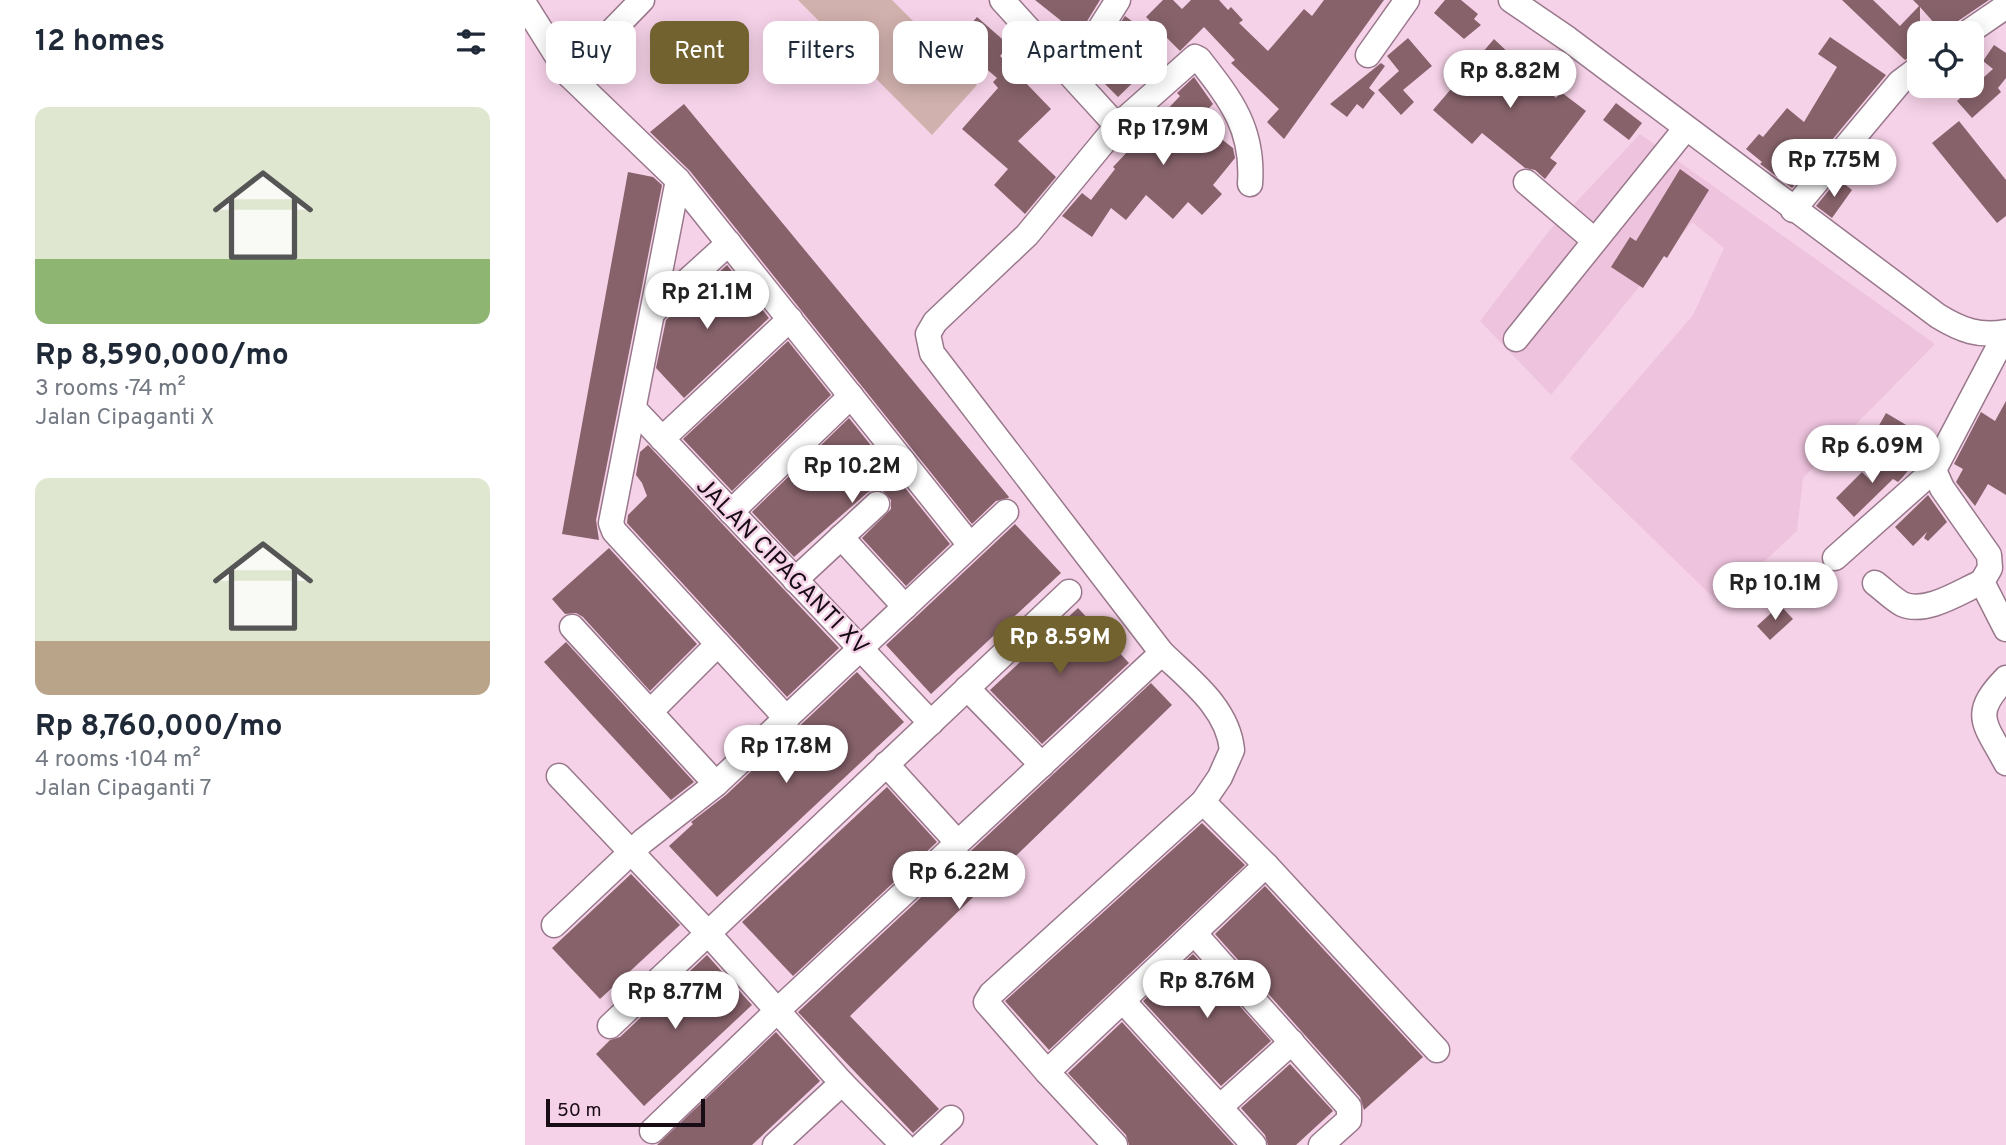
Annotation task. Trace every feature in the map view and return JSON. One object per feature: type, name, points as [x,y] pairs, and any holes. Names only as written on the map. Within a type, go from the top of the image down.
[{"type":"street","points":[[622,21],[642,0]]},
{"type":"street","points":[[1002,0],[1117,127]]},
{"type":"street","points":[[1105,21],[1118,0]]},
{"type":"street","points":[[1368,55],[1408,0]]},
{"type":"street","points":[[1511,0],[1954,326],[1988,335],[2006,332]]},
{"type":"street","points":[[525,5],[546,38]]},
{"type":"street","points":[[1984,21],[2002,9]]},
{"type":"street","points":[[1115,1145],[986,1002],[991,994],[1203,802],[1228,761],[1232,750],[1231,742],[1212,703],[1162,653],[1053,507],[932,353],[928,334],[935,322],[1027,235],[1117,127],[1191,59],[1197,57],[1233,103],[1247,142],[1251,166],[1250,184]]},
{"type":"street","points":[[1793,210],[1907,77]]},
{"type":"street","points":[[578,84],[678,180],[970,545]]},
{"type":"street","points":[[1516,339],[1686,128]]},
{"type":"street","points":[[678,180],[635,410],[612,515],[614,531],[787,719]]},
{"type":"street","points":[[1525,182],[1594,240]]},
{"type":"street","points":[[653,311],[729,243]]},
{"type":"street","points":[[662,439],[790,319]]},
{"type":"street","points":[[1835,558],[1934,470],[2006,332]]},
{"type":"street","points":[[731,512],[851,396]]},
{"type":"street","name":"JALAN CIPAGANTI XV","points":[[635,410],[930,723]]},
{"type":"street","points":[[1875,583],[1903,604],[1913,607],[1941,600],[1982,582],[1990,568],[1989,555],[1942,488],[1934,470]]},
{"type":"street","points":[[795,579],[877,504]]},
{"type":"street","points":[[554,925],[632,851],[670,818],[716,784],[1006,512]]},
{"type":"street","points":[[841,537],[905,607]]},
{"type":"street","points":[[1982,582],[2006,629]]},
{"type":"street","points":[[610,1026],[706,931],[1069,592]]},
{"type":"street","points":[[572,627],[716,784]]},
{"type":"street","points":[[650,712],[718,644]]},
{"type":"street","points":[[652,1131],[778,1010],[1162,653]]},
{"type":"street","points":[[2006,678],[1988,696],[1983,709],[1984,722],[2006,764]]},
{"type":"street","points":[[967,688],[1042,765]]},
{"type":"street","points":[[886,764],[958,842]]},
{"type":"street","points":[[559,776],[706,931],[842,1083],[903,1145]]},
{"type":"street","points":[[1203,802],[1266,865],[1437,1050]]},
{"type":"street","points":[[1047,1072],[1266,865]]},
{"type":"street","points":[[1195,934],[1351,1110],[1349,1120],[1321,1145]]},
{"type":"street","points":[[1123,1002],[1254,1145]]},
{"type":"street","points":[[1220,1107],[1292,1042]]},
{"type":"street","points":[[775,1145],[842,1083]]},
{"type":"street","points":[[922,1145],[951,1118]]},
{"type":"shaded area","points":[[798,0],[892,0],[913,21],[893,21],[893,84],[977,85],[932,135],[879,82],[879,21],[819,21]]},
{"type":"shaded area","points":[[1640,134],[1935,344],[1803,478],[1797,531],[1719,603],[1570,458],[1693,315],[1724,248],[1692,222],[1551,395],[1480,321],[1549,231]]},
{"type":"building","points":[[1035,0],[1100,0],[1087,21],[1061,21]]},
{"type":"building","points":[[1163,0],[1173,0],[1182,9],[1191,0],[1219,0],[1228,10],[1231,7],[1243,20],[1239,23],[1268,51],[1304,9],[1312,16],[1324,0],[1384,0],[1284,139],[1267,122],[1279,109],[1231,63],[1235,60],[1204,27],[1180,51],[1167,38],[1167,21],[1150,21],[1146,17]]},
{"type":"building","points":[[1445,0],[1461,0],[1478,14],[1474,19],[1481,25],[1464,39],[1434,13]]},
{"type":"building","points":[[1842,0],[1873,0],[1900,26],[1919,6],[1913,0],[1989,0],[1958,21],[1932,21],[1920,7],[1920,21],[1907,21],[1905,60]]},
{"type":"building","points":[[988,27],[1002,39],[1002,84],[1027,84],[1051,109],[1018,141],[1056,177],[1025,214],[994,185],[1008,169],[962,129],[998,88],[993,82],[997,78],[988,70]]},
{"type":"building","points":[[1830,37],[1886,75],[1792,188],[1760,164],[1762,162],[1746,149],[1759,134],[1763,137],[1787,108],[1804,122],[1837,67],[1818,54]]},
{"type":"building","points":[[1408,38],[1432,66],[1403,90],[1414,102],[1401,115],[1378,90],[1399,71],[1387,56]]},
{"type":"building","points":[[1494,39],[1556,98],[1561,92],[1586,111],[1550,158],[1557,163],[1545,179],[1535,170],[1525,168],[1482,133],[1472,144],[1433,110]]},
{"type":"building","points":[[1994,45],[2006,53],[2006,78],[1998,88],[2001,92],[1972,118],[1957,101],[1960,98],[1984,98],[1984,77],[1993,69],[1984,60]]},
{"type":"building","points":[[1381,63],[1385,66],[1369,88],[1375,93],[1363,109],[1357,104],[1347,117],[1330,104]]},
{"type":"building","points":[[1194,77],[1213,104],[1197,120],[1233,148],[1235,158],[1213,185],[1222,194],[1202,215],[1188,202],[1173,219],[1146,195],[1126,220],[1111,208],[1092,237],[1062,216],[1082,193],[1091,200],[1115,169],[1113,167],[1180,96],[1177,93]]},
{"type":"building","points":[[1105,84],[1131,84],[1118,97]]},
{"type":"building","points":[[1616,103],[1642,123],[1629,140],[1603,120]]},
{"type":"building","points":[[684,104],[1008,498],[996,501],[972,524],[690,171],[650,132]]},
{"type":"building","points":[[1959,121],[2006,180],[2006,216],[1997,223],[1932,143]]},
{"type":"building","points":[[1680,169],[1709,190],[1667,258],[1664,256],[1643,288],[1611,267],[1630,237],[1636,241]]},
{"type":"building","points":[[628,172],[653,177],[662,185],[596,520],[599,540],[562,534]]},
{"type":"building","points":[[1838,179],[1852,190],[1832,218],[1816,206]]},
{"type":"building","points":[[727,265],[769,318],[684,398],[656,368],[666,320]]},
{"type":"building","points":[[788,341],[831,395],[732,491],[683,439]]},
{"type":"building","points":[[2006,401],[2006,495],[1988,484],[1975,506],[1956,482],[1963,469],[1954,464],[1981,412],[1995,421]]},
{"type":"building","points":[[1886,413],[1913,429],[1903,445],[1877,429]]},
{"type":"building","points":[[849,418],[950,544],[906,586],[862,538],[891,509],[891,500],[882,490],[874,489],[867,493],[794,557],[752,512]]},
{"type":"building","points":[[648,445],[839,648],[787,697],[627,523],[628,515],[647,496],[636,475],[640,452]]},
{"type":"building","points":[[1894,453],[1911,467],[1898,482],[1893,479],[1854,517],[1836,498],[1862,472],[1872,482]]},
{"type":"building","points":[[1928,495],[1947,522],[1928,541],[1924,538],[1927,532],[1913,546],[1895,527]]},
{"type":"building","points":[[1015,524],[1061,573],[931,694],[886,645]]},
{"type":"building","points":[[609,548],[697,644],[650,691],[583,617],[576,613],[565,614],[552,599]]},
{"type":"building","points":[[1780,605],[1793,619],[1770,640],[1757,626]]},
{"type":"building","points":[[1078,608],[1129,663],[1042,744],[990,690]]},
{"type":"building","points":[[566,642],[694,782],[671,800],[544,662]]},
{"type":"building","points":[[857,672],[904,722],[717,897],[669,846],[693,824],[691,822],[726,795]]},
{"type":"building","points":[[1151,683],[1172,705],[850,1016],[939,1109],[913,1133],[798,1012]]},
{"type":"building","points":[[887,787],[937,842],[793,976],[742,922]]},
{"type":"building","points":[[1202,823],[1245,865],[1049,1050],[1005,1001]]},
{"type":"building","points":[[631,874],[680,925],[600,999],[552,948]]},
{"type":"building","points":[[1265,886],[1423,1057],[1364,1110],[1360,1097],[1215,934]]},
{"type":"building","points":[[1193,954],[1271,1041],[1221,1086],[1143,1001]]},
{"type":"building","points":[[707,955],[752,1005],[644,1106],[596,1054],[610,1040],[620,1037]]},
{"type":"building","points":[[1122,1022],[1234,1145],[1129,1145],[1126,1135],[1068,1073]]},
{"type":"building","points":[[776,1032],[820,1081],[752,1145],[657,1145]]},
{"type":"building","points":[[1290,1064],[1333,1111],[1296,1145],[1268,1145],[1265,1135],[1241,1108]]}]
